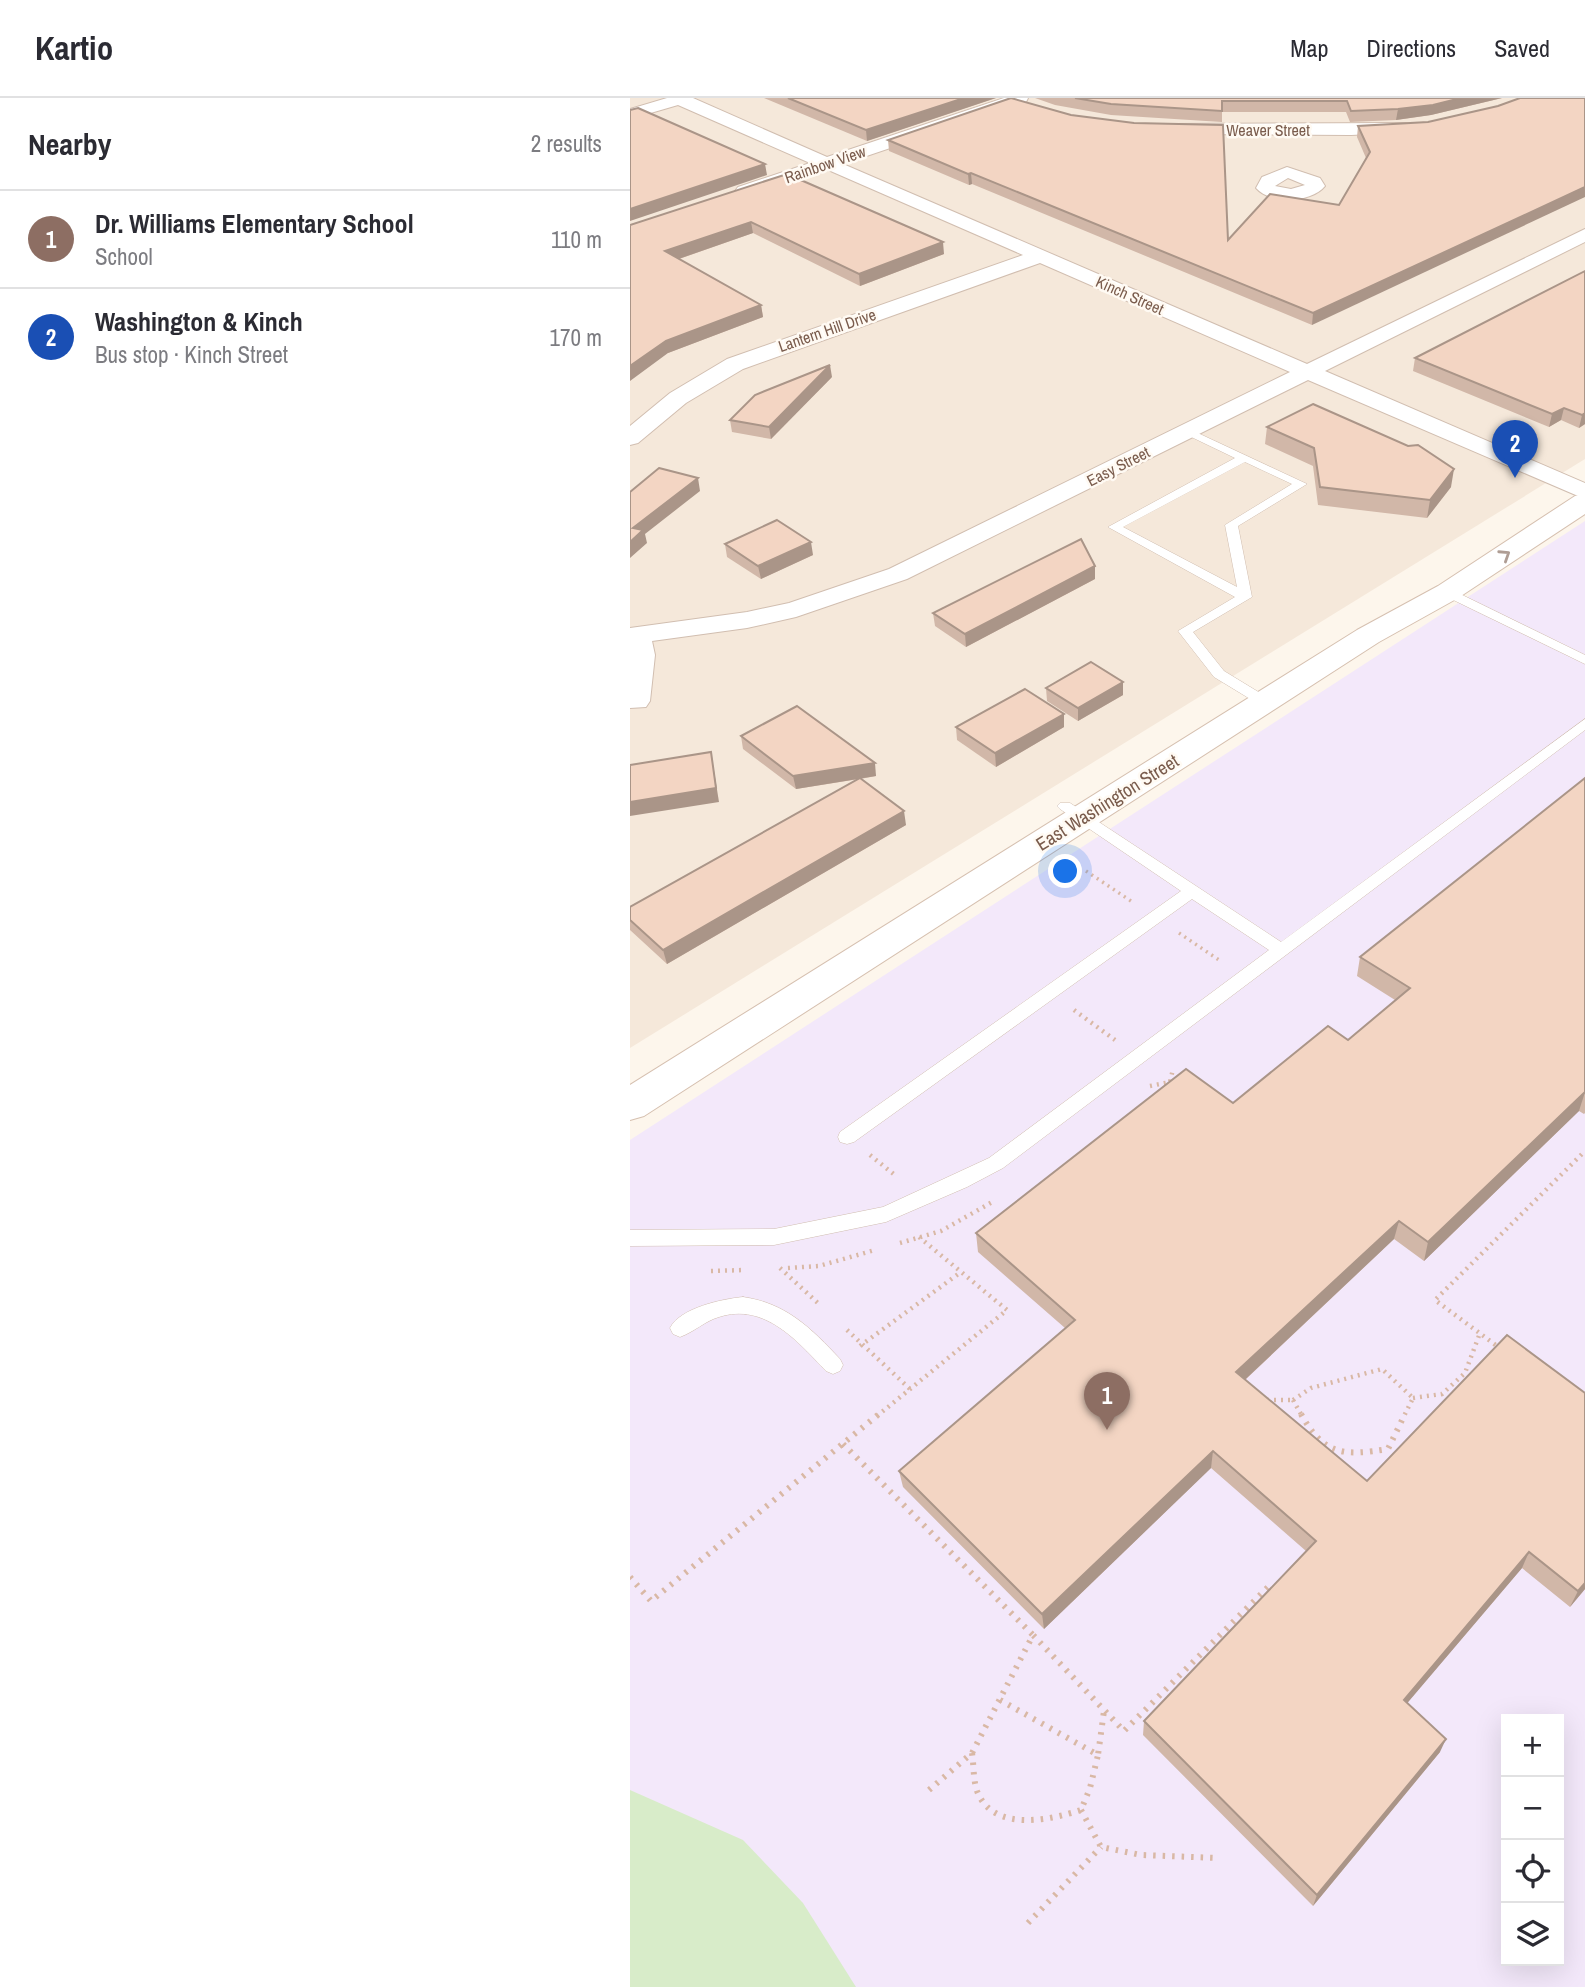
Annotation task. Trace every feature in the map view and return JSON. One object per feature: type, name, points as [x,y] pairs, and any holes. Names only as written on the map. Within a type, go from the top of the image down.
[{"type":"main road","name":"East Washington Street","points":[[1257,697],[1448,592],[1582,489]]},
{"type":"main road","name":"East Washington Street","points":[[630,1079],[1073,812],[1582,489]]},
{"type":"main road","name":"East Washington Street","points":[[630,1105],[1073,812]]},
{"type":"street","points":[[630,114],[680,99]]},
{"type":"street","name":"Kinch Street","points":[[680,99],[1307,373],[1582,489]]},
{"type":"street","points":[[1016,99],[1036,109]]},
{"type":"street","name":"Rainbow View","points":[[725,197],[1016,99]]},
{"type":"street","name":"Weaver Street","points":[[1152,129],[1418,127]]},
{"type":"street","points":[[1277,130],[1287,172]]},
{"type":"street","name":"Easy Street","points":[[634,636],[747,620],[796,609],[859,589],[944,552],[1585,235]]},
{"type":"street","name":"Lantern Hill Drive","points":[[630,438],[678,398],[735,364],[1040,256]]},
{"type":"street","points":[[634,636],[641,655],[636,701]]},
{"type":"lane","points":[[1186,431],[1301,484],[1231,525],[1245,597]]},
{"type":"lane","points":[[1244,458],[1115,527],[1245,597]]},
{"type":"lane","points":[[1448,592],[1585,660]]},
{"type":"lane","points":[[1245,597],[1185,631],[1219,674],[1257,697]]},
{"type":"lane","points":[[630,1238],[774,1237],[886,1214],[996,1163],[1585,723]]},
{"type":"lane","points":[[1073,812],[1281,950]]},
{"type":"lane","points":[[848,1138],[1192,891]]},
{"type":"lane","points":[[680,1328],[722,1307],[760,1307],[786,1318],[833,1365]]},
{"type":"path","points":[[1513,1357],[1435,1300],[1585,1151]]},
{"type":"path","points":[[630,1577],[651,1601],[1007,1310],[919,1237]]},
{"type":"path","points":[[833,1365],[961,1272]]},
{"type":"path","points":[[1413,1398],[1442,1394],[1465,1373],[1480,1333]]},
{"type":"path","points":[[1268,1400],[1293,1400],[1311,1388],[1382,1369],[1413,1398]]},
{"type":"path","points":[[1293,1400],[1312,1436],[1328,1448],[1354,1455],[1388,1449],[1413,1398]]},
{"type":"path","points":[[844,1444],[1124,1731],[1268,1587],[1277,1596]]},
{"type":"path","points":[[929,1790],[972,1753],[1033,1635]]},
{"type":"path","points":[[1000,1700],[1098,1755]]},
{"type":"path","points":[[972,1753],[978,1795],[1004,1819],[1046,1822],[1081,1810],[1090,1788],[1098,1755],[1105,1711]]},
{"type":"path","points":[[1081,1810],[1101,1847]]},
{"type":"path","points":[[1101,1847],[1141,1855],[1219,1858]]},
{"type":"path","points":[[1028,1923],[1101,1847]]},
{"type":"shaded area","points":[[630,98],[1585,98],[1585,459],[630,1048]]},
{"type":"shaded area","points":[[1585,521],[1585,1987],[630,1987],[630,1140]]},
{"type":"green space","points":[[630,1790],[743,1840],[803,1903],[856,1987],[630,1987]]},
{"type":"building","points":[[788,98],[964,98],[866,130]]},
{"type":"building","points":[[1011,98],[1071,115],[1134,123],[1223,125],[1228,240],[1270,194],[1339,205],[1370,152],[1358,126],[1428,122],[1498,106],[1520,98],[1585,98],[1585,187],[1313,313],[888,140]]},
{"type":"building","points":[[1075,98],[1461,98],[1433,105],[1351,111],[1347,101],[1222,101],[1222,111],[1111,104]]},
{"type":"building","points":[[638,108],[765,164],[630,209],[630,110]]},
{"type":"building","points":[[787,174],[943,242],[859,274],[751,222],[665,251],[761,305],[666,341],[630,366],[630,225]]},
{"type":"building","points":[[1585,271],[1585,413],[1582,415],[1564,408],[1552,414],[1415,358]]},
{"type":"building","points":[[830,365],[769,427],[730,420],[755,395]]},
{"type":"building","points":[[1313,404],[1408,446],[1418,445],[1454,469],[1430,500],[1320,487],[1314,448],[1267,427]]},
{"type":"building","points":[[659,468],[698,478],[633,528],[643,530],[630,542],[630,492]]},
{"type":"building","points":[[777,520],[811,542],[758,566],[725,544]]},
{"type":"building","points":[[1081,539],[1095,566],[965,634],[933,613]]},
{"type":"building","points":[[1091,662],[1123,682],[1078,708],[1046,688]]},
{"type":"building","points":[[1025,689],[1064,714],[995,753],[956,727]]},
{"type":"building","points":[[797,706],[875,763],[793,776],[741,736]]},
{"type":"building","points":[[711,752],[716,788],[630,802],[630,765]]},
{"type":"building","points":[[860,778],[904,811],[663,950],[630,920],[630,907]]},
{"type":"building","points":[[1585,778],[1585,1092],[1428,1242],[1399,1221],[1236,1372],[1367,1481],[1507,1335],[1585,1393],[1585,1583],[1578,1591],[1529,1552],[1404,1700],[1446,1739],[1317,1895],[1144,1721],[1316,1541],[1213,1451],[1042,1614],[899,1471],[1075,1320],[976,1233],[1186,1069],[1233,1103],[1328,1026],[1348,1040],[1410,988],[1360,957]]},
{"type":"place","name":"Washington & Kinch","points":[[1515,478]]},
{"type":"place","name":"Dr. Williams Elementary School","points":[[1107,1430]]}]
